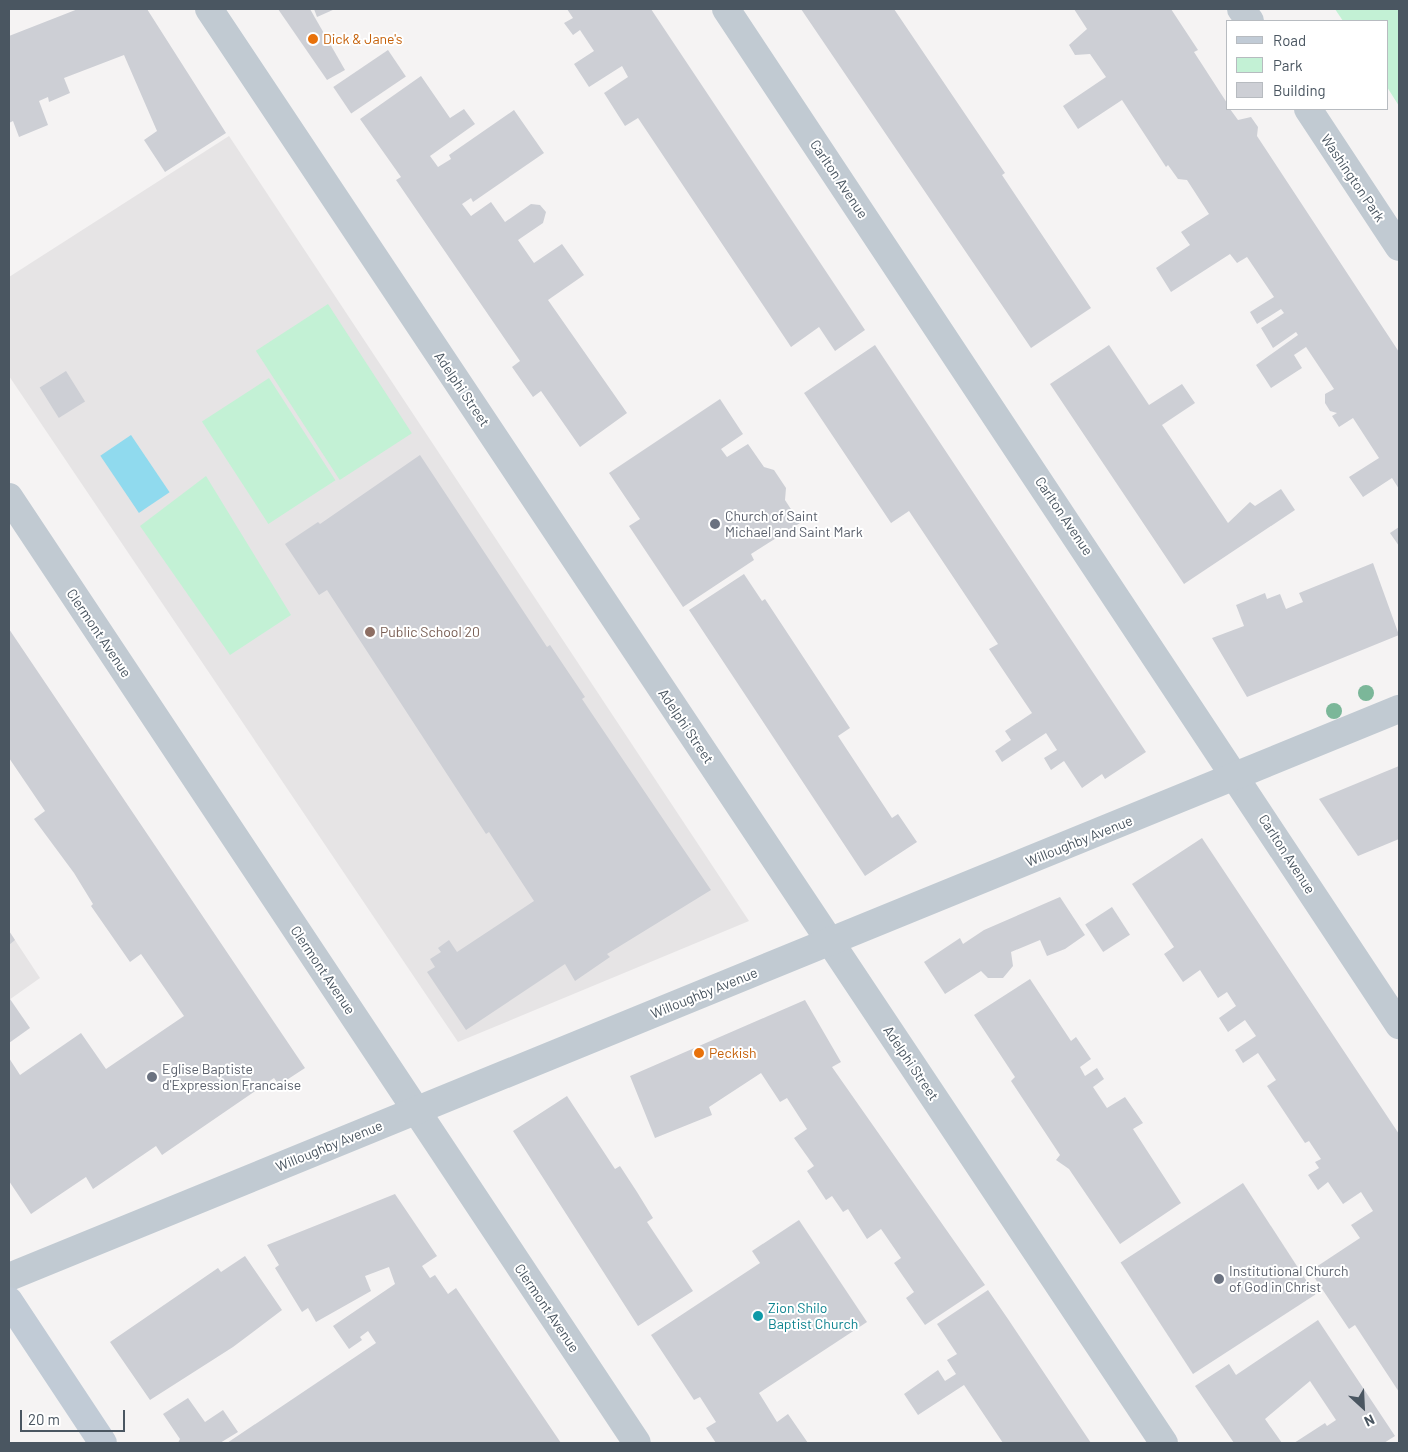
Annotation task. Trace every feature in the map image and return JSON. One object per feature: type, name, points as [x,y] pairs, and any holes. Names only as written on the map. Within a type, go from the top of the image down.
[{"type":"main road","points":[[9,1302],[102,1443]]},
{"type":"street","name":"Adelphi Street","points":[[209,9],[1164,1443]]},
{"type":"street","name":"Carlton Avenue","points":[[726,9],[1399,1025]]},
{"type":"street","points":[[1241,9],[1249,20]]},
{"type":"street","name":"Washington Park","points":[[1309,110],[1399,246]]},
{"type":"street","name":"Clermont Avenue","points":[[9,498],[637,1443]]},
{"type":"street","name":"Willoughby Avenue","points":[[9,1277],[1237,778],[1399,709]]},
{"type":"shaded area","name":"Public School 20","points":[[229,136],[749,921],[458,1042],[9,376],[9,277]]},
{"type":"shaded area","points":[[9,931],[40,978],[9,1000]]},
{"type":"green space","points":[[1335,9],[1399,9],[1399,106],[1388,89],[1388,20],[1342,20]]},
{"type":"green space","points":[[328,304],[412,433],[340,480],[256,351]]},
{"type":"green space","points":[[269,378],[335,480],[268,524],[202,422]]},
{"type":"green space","points":[[206,476],[291,615],[230,655],[140,526]]},
{"type":"water","points":[[131,435],[170,492],[139,513],[100,456]]},
{"type":"building","points":[[78,9],[147,9],[226,133],[165,172],[144,140],[157,131],[124,55],[64,78],[70,93],[49,102],[48,97],[39,101],[48,125],[19,137],[13,121],[9,123],[9,36]]},
{"type":"building","name":"Dick & Jane's","points":[[278,9],[310,9],[345,70],[327,80]]},
{"type":"building","points":[[314,9],[335,9],[317,17]]},
{"type":"building","points":[[567,9],[651,9],[865,330],[835,351],[819,327],[791,347],[638,118],[625,126],[604,93],[628,77],[622,66],[589,87],[574,64],[594,51],[580,30],[573,35],[564,23],[573,18]]},
{"type":"building","points":[[801,9],[894,9],[1005,173],[1002,175],[1091,308],[1031,348]]},
{"type":"building","points":[[1074,9],[1171,9],[1198,50],[1194,52],[1226,101],[1226,110],[1231,110],[1238,120],[1251,117],[1258,127],[1257,136],[1399,352],[1399,489],[1392,478],[1363,497],[1349,477],[1379,458],[1353,418],[1339,427],[1332,416],[1337,413],[1330,411],[1325,403],[1325,394],[1334,389],[1306,347],[1294,355],[1302,368],[1271,388],[1256,365],[1298,335],[1296,332],[1273,348],[1261,328],[1284,313],[1281,309],[1257,324],[1250,312],[1274,297],[1247,257],[1237,263],[1230,254],[1171,292],[1156,268],[1190,245],[1181,232],[1209,214],[1187,180],[1178,179],[1168,165],[1166,167],[1122,100],[1078,129],[1063,106],[1106,77],[1090,54],[1075,55],[1069,45],[1087,29]]},
{"type":"building","points":[[388,50],[406,77],[351,113],[333,87]]},
{"type":"building","points":[[421,76],[450,118],[464,109],[475,124],[430,156],[438,167],[451,159],[449,155],[514,110],[544,153],[473,202],[471,198],[462,204],[471,216],[491,202],[505,222],[531,204],[540,205],[546,212],[543,223],[518,240],[534,263],[562,244],[584,275],[548,300],[627,413],[580,447],[541,391],[533,397],[512,367],[520,361],[396,180],[401,177],[360,119]]},
{"type":"building","points":[[875,345],[1146,752],[1105,779],[1102,774],[1082,788],[1064,761],[1051,770],[1044,758],[1057,750],[1046,733],[1002,762],[995,751],[1011,740],[1005,731],[1032,713],[989,649],[998,644],[909,511],[891,523],[804,393]]},
{"type":"building","points":[[1109,345],[1149,405],[1182,384],[1195,403],[1162,425],[1228,523],[1250,502],[1255,506],[1281,489],[1295,510],[1184,584],[1050,384]]},
{"type":"building","points":[[66,371],[85,402],[59,418],[40,387]]},
{"type":"building","name":"Church of Saint Michael and Saint Mark","points":[[720,399],[743,434],[721,449],[727,457],[748,444],[764,467],[774,470],[786,488],[785,500],[800,523],[751,554],[754,560],[683,607],[629,526],[640,519],[609,473]]},
{"type":"building","points":[[420,455],[547,647],[550,645],[585,697],[582,699],[711,890],[607,954],[610,957],[575,981],[565,964],[466,1030],[427,972],[435,967],[430,959],[441,952],[438,948],[449,940],[457,952],[534,901],[489,832],[486,834],[327,590],[319,595],[285,544],[318,522],[320,524]]},
{"type":"building","points":[[1399,527],[1399,546],[1390,533]]},
{"type":"building","points":[[1373,563],[1399,635],[1247,697],[1212,638],[1244,626],[1236,605],[1265,593],[1267,599],[1280,594],[1286,609],[1303,602],[1299,593]]},
{"type":"building","points":[[744,574],[762,601],[765,599],[850,728],[838,736],[892,818],[898,814],[917,842],[865,876],[689,610]]},
{"type":"building","points":[[9,629],[305,1068],[279,1085],[274,1078],[162,1155],[156,1146],[93,1189],[86,1177],[31,1214],[9,1181],[9,1058],[20,1075],[81,1033],[106,1069],[184,1016],[141,954],[130,962],[91,906],[93,904],[74,873],[34,819],[45,811],[9,758]]},
{"type":"building","points":[[1399,766],[1399,839],[1358,856],[1319,799]]},
{"type":"building","points":[[1202,838],[1399,1134],[1399,1392],[1355,1325],[1349,1329],[1310,1271],[1360,1238],[1351,1225],[1373,1211],[1361,1192],[1343,1204],[1328,1182],[1318,1190],[1308,1175],[1319,1168],[1315,1162],[1321,1159],[1309,1141],[1305,1143],[1267,1086],[1276,1080],[1258,1053],[1243,1063],[1235,1050],[1256,1036],[1245,1020],[1228,1032],[1219,1018],[1236,1006],[1227,992],[1218,998],[1200,970],[1183,982],[1164,954],[1174,947],[1132,884]]},
{"type":"building","points":[[1060,897],[1085,935],[1065,949],[1047,956],[1040,940],[1011,952],[1013,966],[1003,978],[988,978],[981,971],[945,994],[924,962],[960,938],[963,944],[984,930]]},
{"type":"building","points":[[1112,907],[1130,935],[1103,952],[1085,924]]},
{"type":"building","points":[[9,931],[15,940],[9,945]]},
{"type":"building","points":[[1030,979],[1071,1041],[1076,1037],[1091,1059],[1080,1067],[1085,1076],[1097,1068],[1104,1079],[1093,1087],[1107,1108],[1125,1097],[1143,1123],[1133,1129],[1181,1203],[1120,1244],[1069,1169],[1056,1160],[1060,1155],[1011,1081],[1015,1077],[974,1015]]},
{"type":"building","points":[[9,1000],[30,1028],[9,1043]]},
{"type":"building","points":[[805,1000],[841,1062],[832,1067],[985,1285],[925,1325],[906,1298],[914,1292],[894,1263],[901,1258],[881,1229],[867,1239],[848,1209],[843,1212],[832,1196],[826,1200],[807,1171],[814,1166],[794,1138],[807,1129],[787,1098],[780,1102],[761,1073],[709,1107],[712,1115],[655,1138],[630,1076]]},
{"type":"building","points":[[567,1096],[615,1169],[620,1166],[637,1192],[653,1218],[647,1222],[693,1291],[638,1326],[513,1131]]},
{"type":"building","name":"Institutional Church of God in Christ","points":[[1243,1183],[1315,1295],[1193,1374],[1121,1263]]},
{"type":"building","points":[[395,1194],[437,1256],[422,1266],[430,1278],[435,1275],[448,1294],[456,1288],[561,1443],[227,1443],[376,1343],[368,1331],[360,1337],[362,1340],[349,1349],[333,1326],[395,1284],[389,1267],[365,1276],[371,1291],[316,1322],[308,1308],[302,1312],[275,1268],[279,1265],[267,1245]]},
{"type":"building","name":"Zion Shilo Baptist Church","points":[[799,1220],[867,1322],[759,1393],[777,1422],[788,1414],[808,1443],[716,1443],[706,1428],[716,1422],[700,1397],[694,1400],[651,1335],[760,1263],[752,1251]]},
{"type":"building","points":[[245,1256],[282,1310],[233,1347],[150,1400],[110,1342],[218,1268],[221,1272]]},
{"type":"building","points":[[988,1290],[1091,1443],[1003,1443],[964,1385],[918,1415],[904,1394],[938,1370],[945,1381],[956,1374],[947,1360],[957,1354],[937,1324]]},
{"type":"building","points":[[1318,1320],[1395,1436],[1384,1443],[1294,1443],[1325,1423],[1327,1426],[1336,1420],[1310,1381],[1265,1419],[1282,1443],[1234,1443],[1195,1386],[1229,1364],[1236,1375]]},
{"type":"building","points":[[188,1398],[205,1422],[223,1410],[238,1432],[220,1443],[178,1443],[180,1439],[163,1414]]},
{"type":"place","name":"Dick & Jane's","points":[[313,39]]},
{"type":"place","name":"Church of Saint Michael and Saint Mark","points":[[715,524]]},
{"type":"place","name":"Public School 20","points":[[370,632]]},
{"type":"place","name":"Peckish","points":[[699,1053]]},
{"type":"place","name":"Eglise Baptiste d'Expression Francaise","points":[[152,1077]]},
{"type":"place","name":"Institutional Church of God in Christ","points":[[1219,1279]]},
{"type":"place","name":"Zion Shilo Baptist Church","points":[[758,1316]]}]
